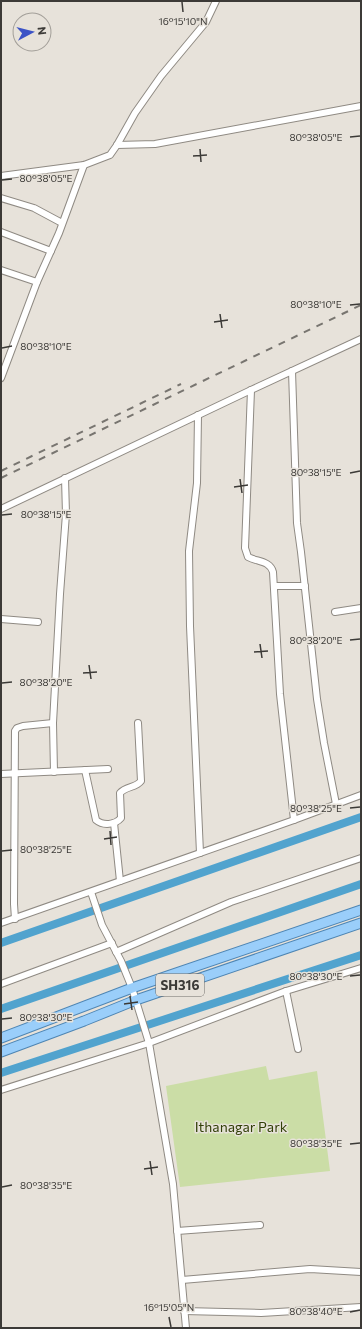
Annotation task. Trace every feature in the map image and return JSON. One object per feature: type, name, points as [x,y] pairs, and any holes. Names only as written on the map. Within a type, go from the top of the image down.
[{"type":"main road","name":"SH316","points":[[1,1038],[132,988],[361,910]]},
{"type":"main road","name":"SH316","points":[[1,1052],[136,1000],[361,923]]},
{"type":"street","points":[[1,176],[84,165],[110,155],[135,113],[161,76],[200,30],[211,14],[216,1]]},
{"type":"street","points":[[117,145],[155,144],[361,106]]},
{"type":"street","points":[[1,378],[37,282],[51,252],[84,165]]},
{"type":"street","points":[[1,198],[34,208],[62,223]]},
{"type":"street","points":[[1,232],[51,252]]},
{"type":"street","points":[[1,270],[37,282]]},
{"type":"street","points":[[1,509],[361,339]]},
{"type":"street","points":[[292,371],[296,516],[317,699],[336,804]]},
{"type":"street","points":[[251,390],[245,548],[248,557],[269,564],[272,567],[273,572],[280,694],[294,820]]},
{"type":"street","points":[[198,415],[197,482],[189,551],[190,626],[200,853]]},
{"type":"street","points":[[54,772],[53,723],[66,514],[65,478]]},
{"type":"street","points":[[274,586],[305,586]]},
{"type":"street","points":[[335,612],[361,608]]},
{"type":"street","points":[[1,620],[38,622]]},
{"type":"street","points":[[15,919],[15,731],[17,728],[22,726],[53,723]]},
{"type":"street","points":[[85,770],[96,820],[103,824],[114,823],[119,820],[121,818],[120,793],[135,786],[141,781],[138,723]]},
{"type":"street","points":[[1,774],[108,769]]},
{"type":"street","points":[[1,923],[294,820],[361,794]]},
{"type":"street","points":[[114,823],[120,881]]},
{"type":"street","points":[[116,952],[231,902],[361,858]]},
{"type":"street","points":[[91,892],[102,925],[121,961],[132,988],[149,1043],[173,1184],[186,1328]]},
{"type":"street","points":[[1,984],[112,943]]},
{"type":"street","points":[[1,1090],[149,1043],[286,991],[361,968]]},
{"type":"street","points":[[286,991],[298,1049]]},
{"type":"street","points":[[177,1231],[260,1225]]},
{"type":"street","points":[[182,1280],[310,1269],[361,1272]]},
{"type":"street","points":[[184,1311],[261,1313],[361,1307]]},
{"type":"green space","name":"Ithanagar Park","points":[[266,1066],[269,1080],[317,1071],[330,1171],[180,1187],[166,1086]]},
{"type":"waterway","points":[[1,943],[361,817]]},
{"type":"waterway","points":[[1,1009],[361,884]]},
{"type":"waterway","points":[[1,1073],[361,955]]},
{"type":"railway","points":[[1,478],[361,305]]},
{"type":"railway","points":[[1,471],[181,384]]}]
